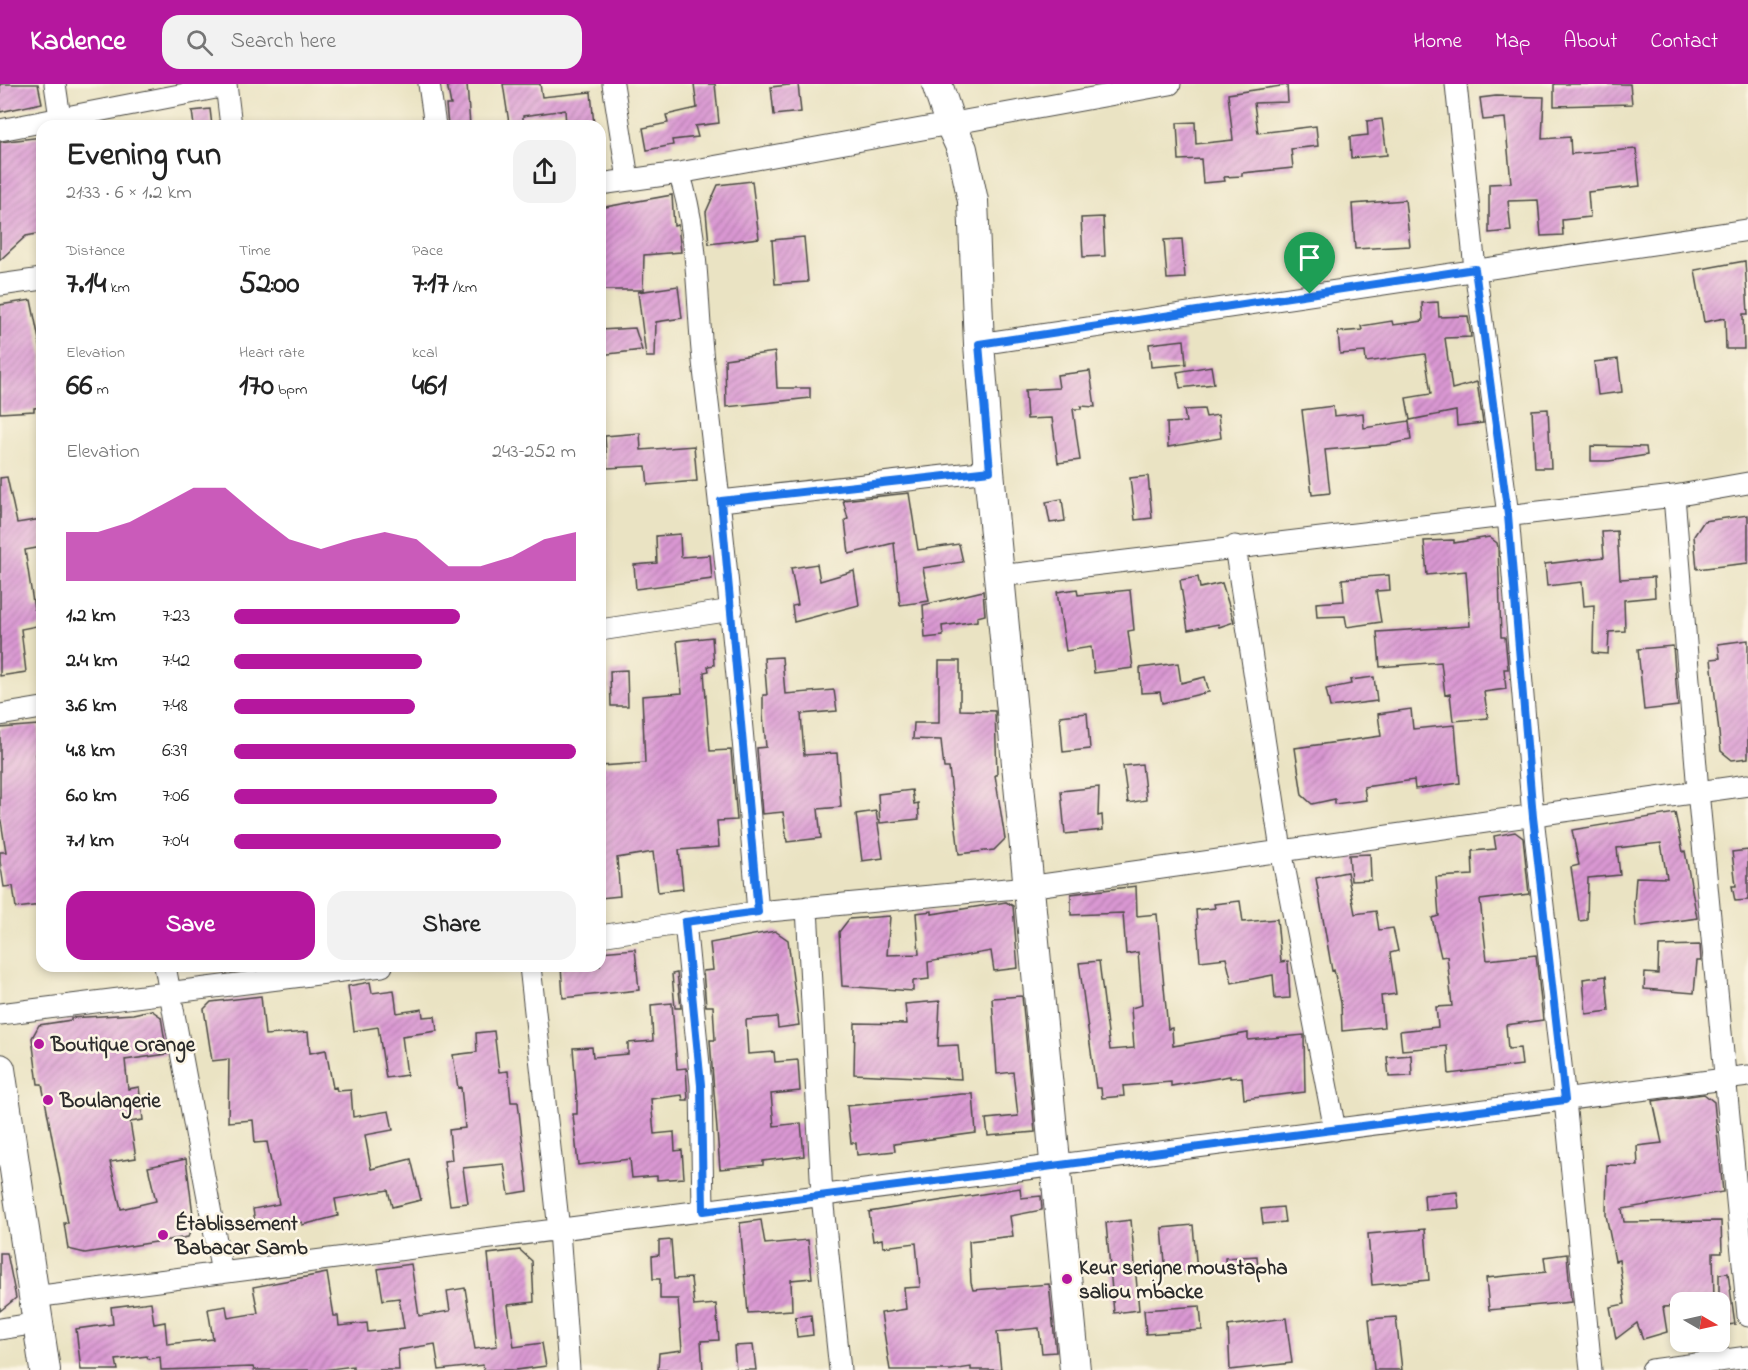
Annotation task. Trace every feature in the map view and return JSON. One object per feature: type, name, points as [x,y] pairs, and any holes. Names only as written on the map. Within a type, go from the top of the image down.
[{"type":"street","points":[[55,84],[60,118]]},
{"type":"street","points":[[429,84],[434,120]]},
{"type":"street","points":[[614,84],[628,179]]},
{"type":"street","points":[[938,84],[950,123],[962,149],[972,191],[979,344],[999,576],[1075,1370]]},
{"type":"street","points":[[606,183],[679,172],[1170,84]]},
{"type":"street","points":[[1455,84],[1475,269],[1508,515],[1533,817],[1565,1100],[1591,1370]]},
{"type":"street","points":[[50,120],[103,118],[226,85],[230,120]]},
{"type":"street","points":[[0,130],[36,123]]},
{"type":"street","points":[[679,172],[687,197],[692,226],[703,360],[732,610],[758,912]]},
{"type":"street","points":[[979,344],[1748,230]]},
{"type":"street","points":[[0,285],[36,280]]},
{"type":"street","points":[[721,501],[990,471]]},
{"type":"street","points":[[999,576],[1234,546],[1674,496],[1748,483]]},
{"type":"street","points":[[1674,496],[1698,791],[1748,1316]]},
{"type":"street","points":[[1234,546],[1281,850],[1335,1130]]},
{"type":"street","points":[[606,629],[732,610]]},
{"type":"street","points":[[0,714],[36,709]]},
{"type":"street","points":[[606,935],[758,912],[1028,887],[1748,785]]},
{"type":"street","points":[[807,907],[822,1196],[840,1370]]},
{"type":"street","points":[[685,922],[701,1085],[703,1211]]},
{"type":"street","points":[[166,972],[222,1273]]},
{"type":"street","points":[[0,1014],[333,972]]},
{"type":"street","points":[[531,972],[559,1230],[569,1370]]},
{"type":"street","points":[[0,1069],[6,1153],[45,1370]]},
{"type":"street","points":[[0,1329],[36,1310],[222,1273],[1748,1076]]},
{"type":"street","points":[[1652,1370],[1748,1357]]},
{"type":"building","points":[[0,84],[38,84],[42,103],[0,112]]},
{"type":"building","points":[[447,84],[467,84],[470,120],[447,120],[446,105],[451,105]]},
{"type":"building","points":[[503,84],[540,84],[542,97],[591,92],[593,120],[566,120],[565,110],[523,116],[523,120],[509,120]]},
{"type":"building","points":[[694,84],[715,84],[719,123],[695,126],[698,137],[672,140],[673,145],[647,150],[643,128],[668,123],[666,115],[697,108]]},
{"type":"building","points":[[798,84],[801,112],[774,115],[771,87]]},
{"type":"building","points":[[1554,84],[1630,84],[1632,104],[1554,106]]},
{"type":"building","points":[[1287,85],[1288,102],[1254,103],[1258,133],[1316,126],[1318,146],[1291,149],[1293,168],[1242,173],[1242,176],[1224,177],[1225,181],[1203,183],[1201,159],[1179,160],[1177,123],[1195,122],[1196,144],[1233,140],[1228,94]]},
{"type":"building","points":[[1544,97],[1542,139],[1570,137],[1571,154],[1636,149],[1640,186],[1588,192],[1590,217],[1562,220],[1563,235],[1541,236],[1538,200],[1508,201],[1511,231],[1489,233],[1489,184],[1511,183],[1505,118],[1483,120],[1480,98]]},
{"type":"building","points":[[210,109],[211,120],[193,120],[192,111]]},
{"type":"building","points":[[1382,119],[1387,155],[1351,158],[1350,137],[1368,135],[1367,121]]},
{"type":"building","points":[[36,138],[36,234],[26,236],[0,260],[0,142]]},
{"type":"building","points":[[752,181],[759,238],[709,244],[706,212],[718,185]]},
{"type":"building","points":[[672,195],[674,226],[678,225],[681,252],[644,255],[643,290],[606,290],[606,207]]},
{"type":"building","points":[[1405,200],[1410,246],[1355,249],[1352,204]]},
{"type":"building","points":[[1103,217],[1105,256],[1083,257],[1081,218]]},
{"type":"building","points":[[804,237],[808,282],[775,284],[772,240]]},
{"type":"building","points":[[1182,239],[1185,278],[1167,279],[1164,240]]},
{"type":"building","points":[[1745,261],[1748,314],[1743,314],[1744,349],[1726,349],[1725,318],[1704,322],[1695,270]]},
{"type":"building","points":[[678,286],[682,318],[656,322],[655,357],[646,357],[638,292]]},
{"type":"building","points":[[31,300],[36,325],[36,408],[34,411],[0,413],[0,305]]},
{"type":"building","points":[[1438,302],[1439,317],[1468,316],[1471,337],[1445,338],[1452,389],[1477,382],[1483,423],[1457,426],[1456,411],[1410,420],[1406,398],[1431,394],[1425,354],[1366,362],[1365,352],[1340,354],[1338,332],[1362,330],[1361,326],[1392,321],[1393,325],[1423,321],[1422,303]]},
{"type":"building","points":[[635,328],[642,350],[606,354],[606,330]]},
{"type":"building","points":[[1184,340],[1186,364],[1151,367],[1149,344]]},
{"type":"building","points":[[775,352],[777,388],[810,388],[810,398],[726,407],[725,359]]},
{"type":"building","points":[[1618,359],[1622,392],[1598,395],[1594,362]]},
{"type":"building","points":[[1211,366],[1214,384],[1180,388],[1177,372]]},
{"type":"building","points":[[1090,371],[1095,407],[1081,406],[1081,409],[1073,409],[1080,460],[1058,463],[1052,418],[1027,419],[1025,390],[1059,388],[1057,375]]},
{"type":"building","points":[[1333,406],[1334,416],[1363,413],[1364,428],[1409,421],[1411,440],[1386,445],[1325,450],[1330,493],[1312,495],[1302,410]]},
{"type":"building","points":[[1204,409],[1206,417],[1218,415],[1221,438],[1168,447],[1167,423],[1186,422],[1184,410]]},
{"type":"building","points":[[1548,409],[1551,468],[1535,468],[1532,410]]},
{"type":"building","points":[[640,433],[641,450],[694,446],[697,481],[648,485],[646,466],[607,468],[606,436]]},
{"type":"building","points":[[1591,446],[1646,447],[1647,455],[1609,461],[1591,461]]},
{"type":"building","points":[[1148,476],[1152,518],[1135,520],[1130,478]]},
{"type":"building","points":[[7,477],[17,523],[36,520],[36,548],[25,550],[34,609],[36,609],[36,626],[21,629],[26,672],[0,676],[0,478]]},
{"type":"building","points":[[909,493],[918,550],[959,544],[963,562],[923,568],[929,601],[900,605],[894,543],[849,554],[845,520],[848,519],[843,500]]},
{"type":"building","points":[[1062,499],[1065,521],[1050,523],[1046,502]]},
{"type":"building","points":[[1748,515],[1748,563],[1697,569],[1694,536],[1704,521]]},
{"type":"building","points":[[1617,531],[1620,579],[1654,577],[1655,597],[1624,600],[1625,631],[1609,632],[1608,654],[1593,653],[1594,605],[1584,606],[1582,582],[1547,586],[1545,564],[1604,557],[1602,532]]},
{"type":"building","points":[[680,534],[681,557],[710,555],[712,579],[636,589],[634,565],[657,563],[656,536]]},
{"type":"building","points":[[1489,537],[1497,543],[1498,547],[1501,637],[1505,637],[1508,669],[1504,669],[1506,689],[1484,692],[1488,718],[1453,721],[1450,694],[1445,695],[1441,662],[1380,667],[1377,632],[1470,626],[1466,571],[1427,575],[1424,541],[1454,540],[1454,543]]},
{"type":"building","points":[[817,564],[820,581],[854,571],[859,605],[794,622],[792,606],[798,605],[791,568]]},
{"type":"building","points":[[1389,575],[1390,590],[1376,591],[1381,622],[1347,627],[1345,616],[1317,617],[1316,603],[1344,601],[1342,579]]},
{"type":"building","points":[[1198,577],[1200,588],[1222,583],[1234,622],[1219,627],[1218,624],[1188,630],[1180,580]]},
{"type":"building","points":[[1077,589],[1078,595],[1130,590],[1134,630],[1128,631],[1133,668],[1094,673],[1091,647],[1066,651],[1057,592]]},
{"type":"building","points":[[983,591],[985,615],[977,617],[977,621],[942,626],[943,636],[925,638],[923,605]]},
{"type":"building","points":[[712,637],[714,665],[708,666],[709,671],[704,672],[710,751],[731,750],[737,820],[717,821],[719,847],[679,850],[683,889],[658,892],[653,852],[617,858],[620,896],[606,897],[606,766],[645,763],[642,696],[682,693],[677,641]]},
{"type":"building","points":[[1748,640],[1748,758],[1732,760],[1721,751],[1711,659],[1720,658],[1718,644]]},
{"type":"building","points":[[1673,646],[1678,706],[1644,710],[1638,649]]},
{"type":"building","points":[[782,657],[785,694],[834,690],[837,711],[801,714],[804,755],[837,753],[841,807],[818,809],[821,838],[787,842],[783,812],[762,814],[757,748],[766,747],[763,715],[763,695],[767,695],[764,658]]},
{"type":"building","points":[[939,661],[960,661],[960,710],[995,711],[997,775],[995,775],[1005,839],[994,850],[959,854],[949,768],[944,768],[941,740],[913,739],[914,723],[939,723]]},
{"type":"building","points":[[1178,663],[1181,683],[1205,677],[1209,692],[1162,703],[1160,692],[1141,693],[1140,668]]},
{"type":"building","points":[[627,670],[628,706],[611,706],[610,671]]},
{"type":"building","points":[[1374,677],[1377,701],[1330,707],[1326,689],[1351,684],[1350,680]]},
{"type":"building","points":[[1411,709],[1413,729],[1455,725],[1460,783],[1415,789],[1414,780],[1364,787],[1366,800],[1335,804],[1335,799],[1312,804],[1302,795],[1295,748],[1381,736],[1378,714]]},
{"type":"building","points":[[1087,713],[1090,749],[1063,752],[1060,716]]},
{"type":"building","points":[[36,725],[36,906],[16,908],[13,886],[4,887],[0,861],[0,852],[6,852],[0,815],[0,728]]},
{"type":"building","points":[[1142,764],[1146,800],[1128,803],[1123,766]]},
{"type":"building","points":[[1099,787],[1098,816],[1102,815],[1103,830],[1065,834],[1061,791]]},
{"type":"building","points":[[912,790],[914,804],[918,803],[919,819],[880,823],[878,794]]},
{"type":"building","points":[[876,811],[883,858],[862,861],[856,814]]},
{"type":"building","points":[[1675,813],[1683,852],[1685,851],[1697,918],[1636,927],[1634,904],[1636,877],[1667,878],[1661,843],[1617,848],[1620,875],[1588,878],[1587,920],[1579,921],[1571,867],[1579,865],[1572,830]]},
{"type":"building","points":[[1515,832],[1523,838],[1529,894],[1480,900],[1487,960],[1536,955],[1543,1020],[1506,1025],[1508,1049],[1520,1048],[1522,1065],[1449,1074],[1447,1046],[1402,1050],[1400,1031],[1438,1027],[1436,1007],[1452,1006],[1447,956],[1441,957],[1432,918],[1439,916],[1436,877],[1473,875],[1472,851],[1496,849],[1494,836]]},
{"type":"building","points":[[1748,850],[1748,900],[1735,901],[1732,886],[1736,886],[1732,852]]},
{"type":"building","points":[[1370,854],[1371,880],[1351,881],[1349,855]]},
{"type":"building","points":[[1347,872],[1355,914],[1376,911],[1379,930],[1393,928],[1398,951],[1390,953],[1396,994],[1381,996],[1384,1027],[1342,1031],[1341,1003],[1334,970],[1332,971],[1316,878]]},
{"type":"building","points":[[1136,886],[1137,916],[1157,914],[1168,1029],[1172,1028],[1173,1046],[1248,1033],[1248,1040],[1304,1035],[1305,1092],[1244,1099],[1242,1077],[1230,1078],[1230,1076],[1171,1086],[1171,1082],[1123,1086],[1124,1096],[1102,1098],[1101,1088],[1096,1088],[1079,963],[1099,961],[1110,1050],[1134,1048],[1131,1008],[1142,1005],[1138,952],[1126,954],[1123,913],[1071,915],[1071,894]]},
{"type":"building","points":[[1240,901],[1243,922],[1277,919],[1281,962],[1288,961],[1290,998],[1275,999],[1273,975],[1232,983],[1226,958],[1200,961],[1196,910],[1215,908],[1214,904]]},
{"type":"building","points":[[1006,902],[1013,906],[1018,968],[994,971],[991,951],[928,962],[929,979],[913,981],[913,991],[842,986],[839,932],[849,919],[890,916],[887,955],[919,954],[916,913],[932,911],[932,914]]},
{"type":"building","points":[[775,931],[788,940],[799,1025],[778,1028],[777,1017],[746,1020],[748,1054],[774,1052],[775,1062],[798,1060],[800,1091],[771,1094],[774,1126],[801,1123],[804,1156],[763,1161],[763,1165],[720,1169],[710,1040],[715,1040],[713,1006],[706,1006],[703,971],[713,970],[710,943]]},
{"type":"building","points":[[1700,945],[1701,961],[1697,961],[1694,993],[1644,989],[1645,973],[1658,974],[1659,946]]},
{"type":"building","points":[[635,949],[639,990],[563,998],[561,972],[606,972],[606,951]]},
{"type":"building","points":[[677,973],[681,1008],[675,1008],[672,974]]},
{"type":"building","points":[[1606,976],[1609,1011],[1586,1014],[1583,979]]},
{"type":"building","points":[[370,982],[372,993],[394,990],[397,1013],[422,1009],[423,1017],[435,1016],[437,1031],[402,1036],[407,1075],[386,1078],[378,1027],[354,1031],[348,986]]},
{"type":"building","points":[[261,996],[265,1035],[308,1032],[310,1053],[326,1050],[333,1088],[336,1087],[337,1091],[351,1090],[353,1117],[389,1111],[393,1130],[365,1135],[371,1169],[411,1159],[421,1200],[392,1207],[388,1190],[335,1199],[338,1216],[302,1225],[302,1222],[256,1229],[253,1209],[279,1204],[267,1142],[255,1143],[253,1120],[228,1122],[229,1059],[212,1061],[204,1009],[211,1002]]},
{"type":"building","points":[[1022,996],[1035,1132],[988,1136],[986,1119],[1018,1116],[1013,1072],[997,1074],[992,998]]},
{"type":"building","points":[[940,1001],[938,1046],[958,1045],[961,1079],[854,1074],[855,1023],[907,1024],[905,1004]]},
{"type":"building","points":[[672,1003],[677,1069],[686,1068],[688,1100],[683,1100],[682,1095],[651,1099],[654,1134],[674,1132],[675,1151],[682,1150],[684,1178],[657,1180],[657,1176],[632,1178],[630,1159],[578,1165],[573,1114],[577,1114],[577,1100],[573,1048],[592,1047],[593,1057],[628,1054],[628,1043],[653,1041],[651,1005]]},
{"type":"building","points":[[151,1010],[161,1017],[167,1054],[125,1060],[128,1089],[139,1087],[143,1120],[130,1122],[136,1158],[110,1162],[121,1209],[156,1201],[148,1167],[186,1159],[194,1223],[188,1237],[85,1253],[68,1249],[64,1223],[68,1223],[42,1084],[38,1084],[32,1038],[39,1025],[71,1020],[71,1018],[133,1014]]},
{"type":"building","points":[[494,1031],[499,1072],[508,1071],[511,1102],[518,1102],[528,1191],[509,1194],[504,1164],[463,1168],[468,1203],[450,1205],[444,1161],[452,1160],[449,1130],[465,1128],[461,1087],[458,1088],[453,1055],[477,1052],[476,1033]]},
{"type":"building","points":[[1411,1055],[1412,1076],[1389,1077],[1387,1057]]},
{"type":"building","points":[[973,1094],[976,1133],[894,1144],[895,1151],[857,1155],[856,1143],[851,1143],[847,1106]]},
{"type":"building","points":[[1704,1094],[1714,1102],[1723,1192],[1622,1209],[1624,1222],[1721,1221],[1722,1253],[1713,1253],[1714,1292],[1670,1292],[1670,1307],[1663,1307],[1667,1332],[1643,1339],[1637,1323],[1616,1339],[1610,1307],[1625,1304],[1619,1260],[1615,1261],[1606,1215],[1607,1165],[1638,1166],[1637,1146],[1662,1143],[1653,1101]]},
{"type":"building","points":[[1020,1188],[1021,1198],[1041,1196],[1042,1210],[1010,1216],[1013,1236],[969,1241],[971,1283],[973,1290],[1049,1284],[1056,1352],[1042,1353],[1039,1328],[997,1332],[1001,1370],[971,1370],[971,1367],[951,1370],[890,1370],[881,1313],[906,1309],[904,1288],[920,1287],[916,1243],[883,1247],[882,1239],[873,1241],[869,1212]]},
{"type":"building","points":[[1457,1192],[1459,1208],[1425,1210],[1424,1195]]},
{"type":"building","points":[[1283,1207],[1285,1222],[1263,1224],[1261,1209]]},
{"type":"building","points":[[761,1220],[765,1244],[808,1240],[812,1278],[791,1280],[792,1310],[748,1313],[740,1223]]},
{"type":"building","points":[[1131,1220],[1139,1310],[1114,1313],[1106,1223]]},
{"type":"building","points":[[1193,1225],[1197,1272],[1166,1274],[1162,1228]]},
{"type":"building","points":[[1425,1229],[1429,1280],[1372,1285],[1368,1234]]},
{"type":"building","points":[[671,1240],[674,1279],[691,1278],[694,1306],[716,1304],[719,1340],[701,1341],[703,1370],[658,1370],[659,1353],[682,1350],[678,1299],[660,1299],[660,1279],[653,1279],[652,1256],[659,1255],[659,1241]]},
{"type":"building","points":[[520,1250],[532,1261],[534,1302],[508,1305],[514,1347],[542,1343],[546,1366],[516,1370],[484,1370],[483,1365],[439,1370],[435,1344],[398,1350],[399,1370],[353,1370],[353,1366],[323,1370],[254,1370],[253,1367],[161,1370],[160,1357],[148,1359],[147,1356],[116,1360],[118,1370],[81,1370],[76,1329],[113,1324],[111,1307],[151,1302],[154,1324],[165,1322],[167,1344],[213,1339],[208,1309],[226,1306],[228,1318],[258,1313],[253,1287],[327,1273],[334,1316],[338,1316],[339,1326],[367,1323],[368,1332],[404,1328],[399,1298],[383,1300],[378,1269],[411,1264],[419,1316],[450,1311],[447,1291],[465,1288],[475,1349],[497,1346],[488,1254]]},
{"type":"building","points":[[0,1253],[7,1253],[16,1298],[0,1311]]},
{"type":"building","points":[[1567,1254],[1571,1302],[1489,1310],[1486,1278],[1546,1272],[1544,1257]]},
{"type":"building","points":[[1257,1256],[1258,1271],[1226,1273],[1225,1258]]},
{"type":"building","points":[[1728,1273],[1735,1324],[1730,1325],[1730,1292],[1719,1292],[1719,1274]]},
{"type":"building","points":[[1200,1306],[1202,1330],[1146,1334],[1144,1310]]},
{"type":"building","points":[[811,1315],[813,1335],[797,1337],[795,1317]]},
{"type":"building","points":[[1396,1317],[1402,1370],[1374,1370],[1369,1319]]},
{"type":"building","points":[[1286,1318],[1292,1363],[1230,1370],[1228,1326]]},
{"type":"building","points":[[753,1345],[756,1370],[736,1370],[734,1346]]},
{"type":"place","name":"Boutique Orange","points":[[39,1044]]},
{"type":"place","name":"Boulangerie","points":[[48,1100]]},
{"type":"place","name":"Établissement Babacar Samb","points":[[163,1235]]},
{"type":"place","name":"Keur serigne moustapha saliou mbacke","points":[[1067,1279]]},
{"type":"route","points":[[1475,269],[1508,515],[1533,817],[1565,1100],[703,1211],[701,1085],[685,922],[758,912],[721,501],[990,471],[979,344],[1310,294],[1475,269]]}]
